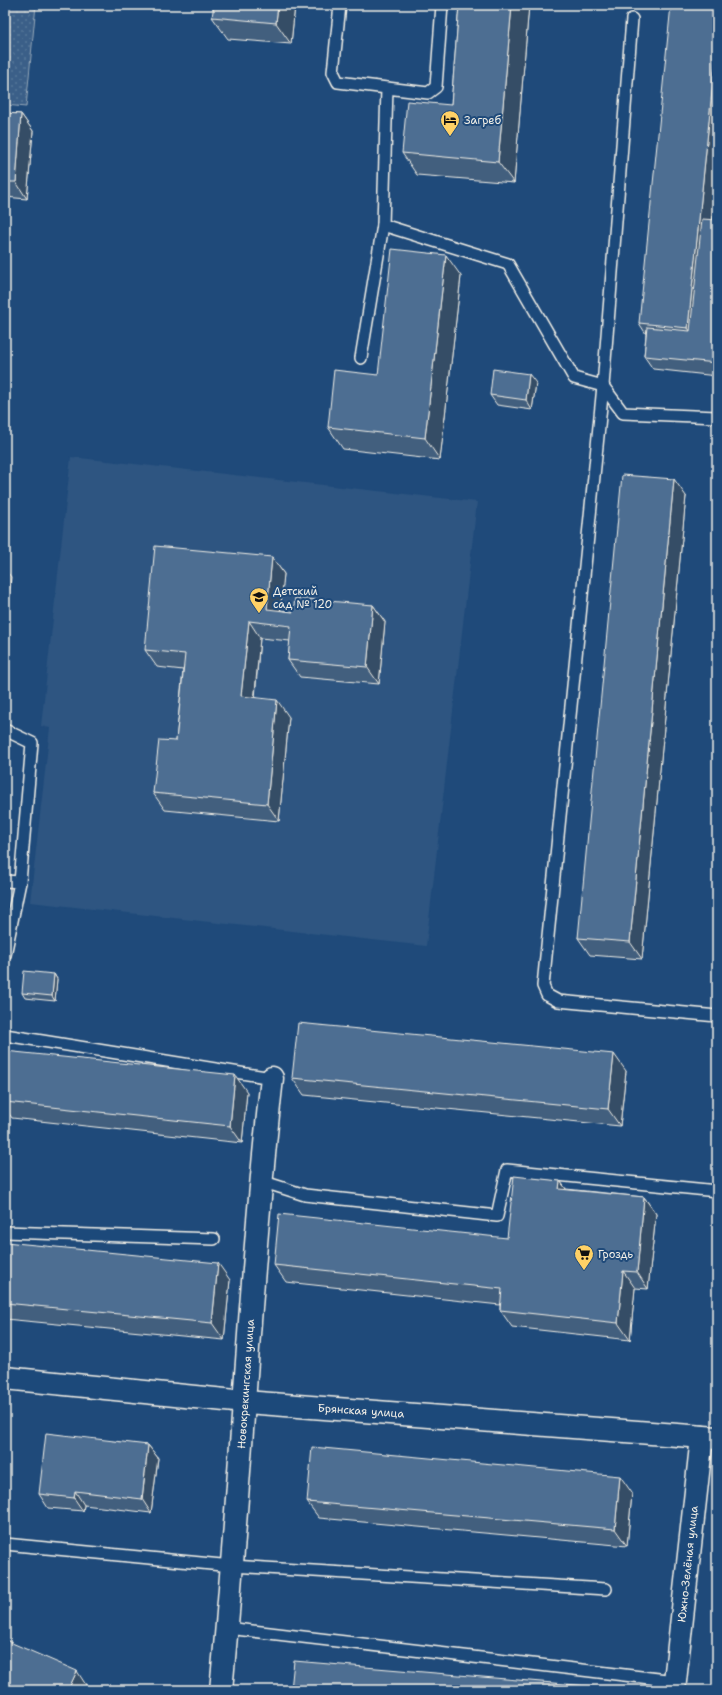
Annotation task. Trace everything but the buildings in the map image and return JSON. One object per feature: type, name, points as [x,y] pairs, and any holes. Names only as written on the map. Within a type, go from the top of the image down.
[{"type":"street","name":"Новокрекингская улица","points":[[221,1690],[245,1402],[260,1181],[272,1078]]},
{"type":"street","name":"Брянская улица","points":[[5,1378],[245,1402],[710,1438]]},
{"type":"street","name":"Южно-Зелёная улица","points":[[675,1685],[710,1438]]},
{"type":"lane","points":[[340,5],[333,72],[338,82],[428,93],[436,87],[442,5]]},
{"type":"lane","points":[[632,19],[603,386],[543,986],[547,995],[558,1001],[717,1016]]},
{"type":"lane","points":[[361,358],[383,225],[387,88]]},
{"type":"lane","points":[[383,225],[508,264],[574,378],[603,386],[623,413],[717,417]]},
{"type":"lane","points":[[5,730],[32,743],[20,882],[5,955]]},
{"type":"lane","points":[[5,881],[20,882]]},
{"type":"lane","points":[[5,1035],[272,1078]]},
{"type":"lane","points":[[260,1181],[305,1195],[497,1216],[507,1170],[717,1191]]},
{"type":"lane","points":[[5,1232],[214,1239]]},
{"type":"lane","points":[[5,1544],[232,1566],[606,1589]]},
{"type":"lane","points":[[227,1628],[675,1685]]},
{"type":"shaded area","points":[[5,5],[36,5],[26,107],[5,105]]},
{"type":"shaded area","name":"Детский сад № 120","points":[[71,457],[477,502],[426,946],[30,902],[50,728],[41,726]]},
{"type":"place","name":"Загреб","points":[[450,137]]},
{"type":"place","name":"Детский сад № 120","points":[[259,614]]},
{"type":"place","name":"Гроздь","points":[[584,1271]]}]
